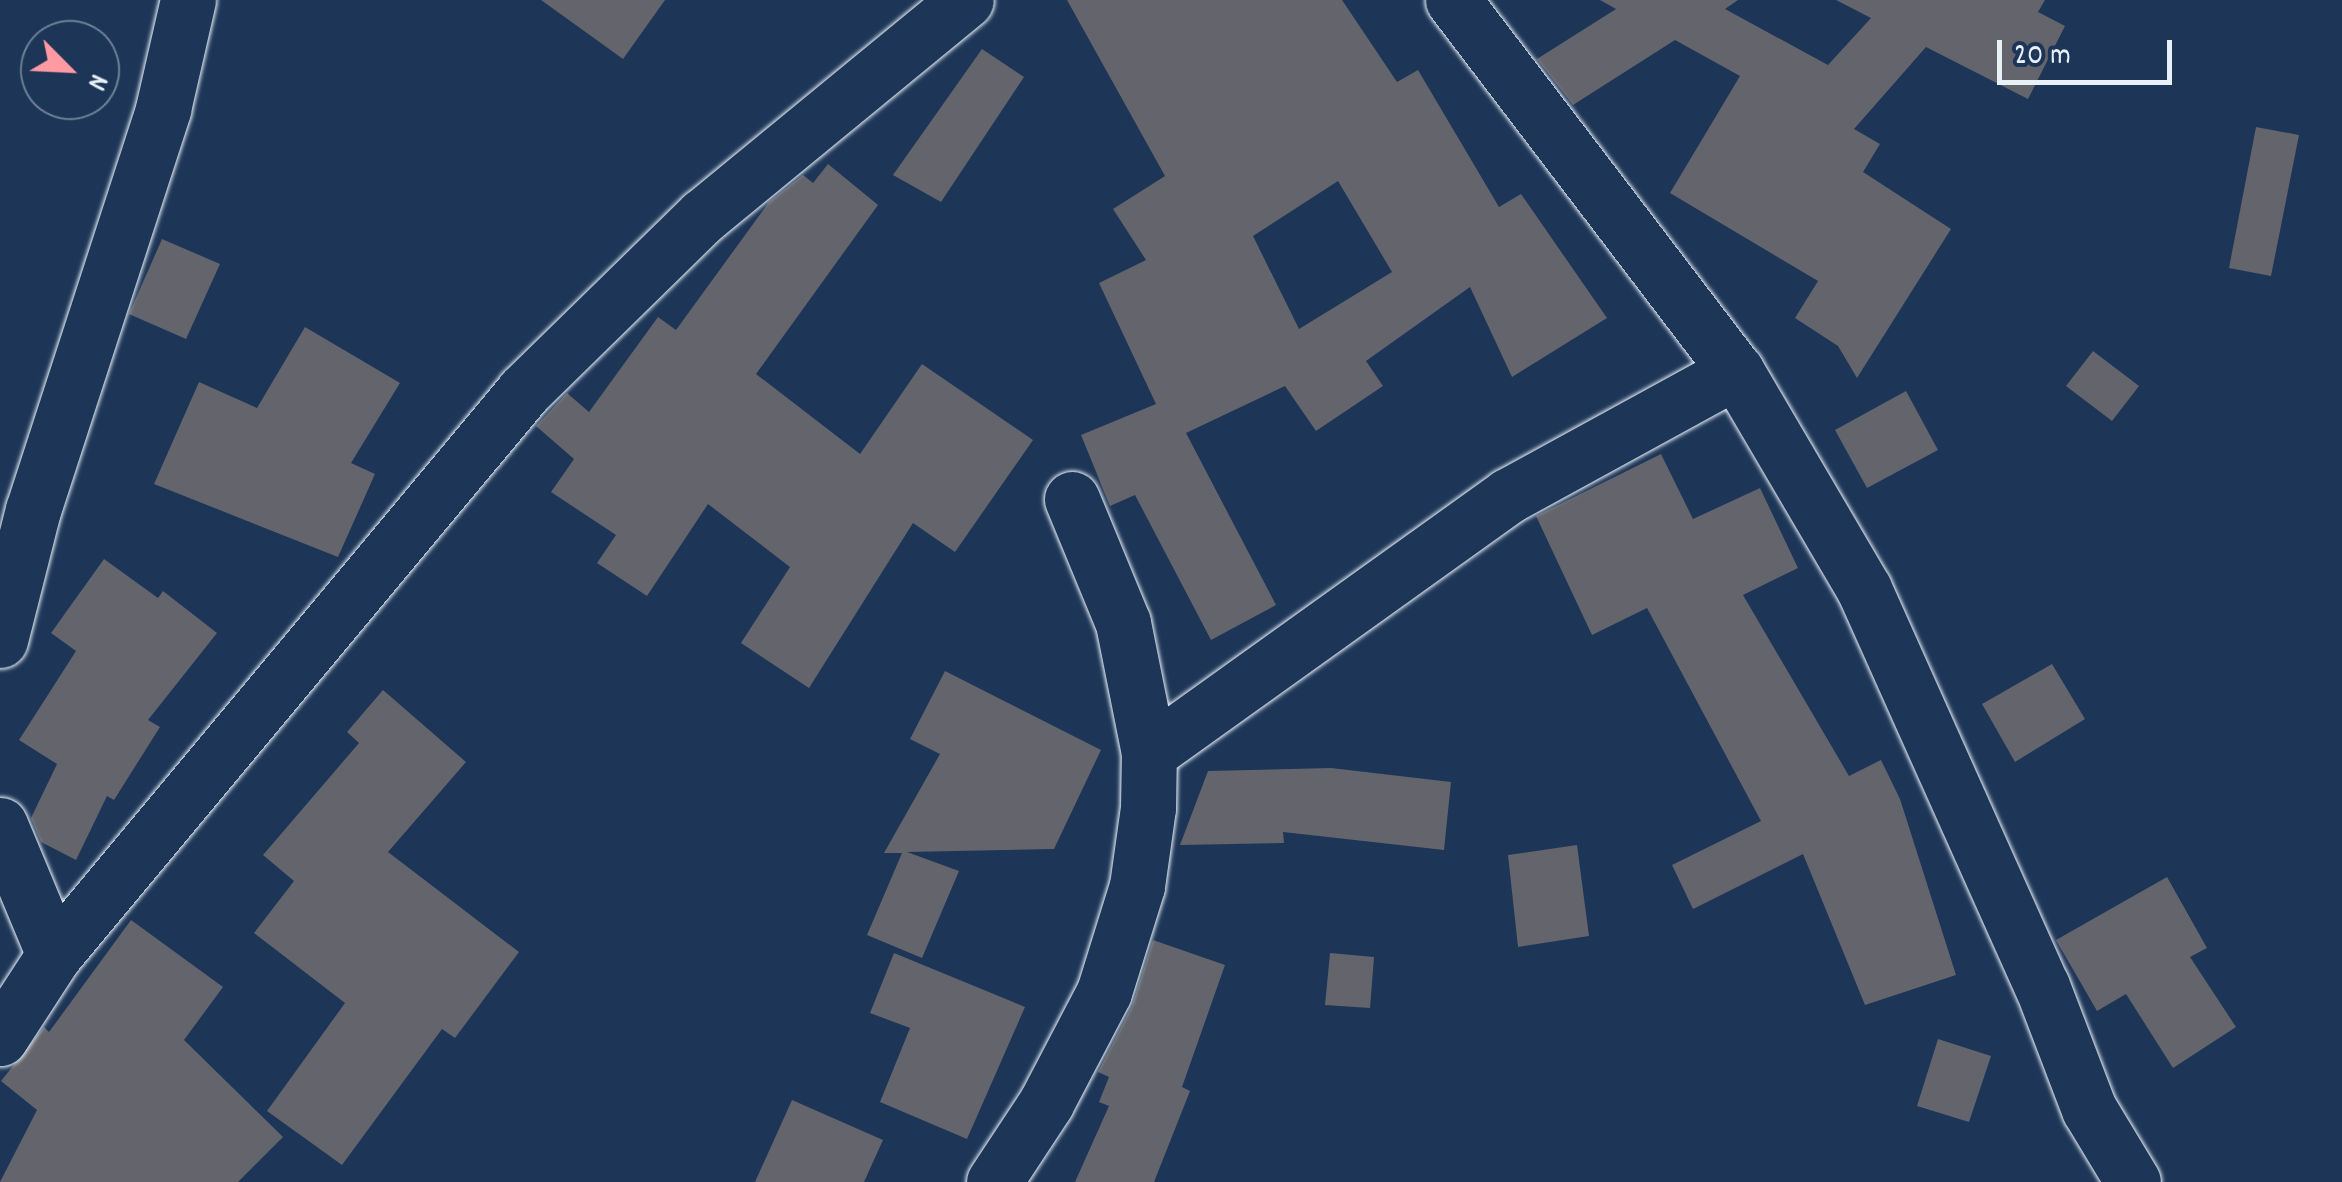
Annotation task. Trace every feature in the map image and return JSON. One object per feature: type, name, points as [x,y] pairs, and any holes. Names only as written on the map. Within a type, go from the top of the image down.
[{"type":"street","points":[[0,640],[33,510],[158,126],[188,0]]},
{"type":"street","points":[[0,1038],[54,956],[410,523],[599,312],[703,216],[966,0]]},
{"type":"street","points":[[1453,0],[1736,370],[1864,589],[2042,986],[2089,1109],[2133,1182]]},
{"type":"street","points":[[1148,753],[1508,496],[1736,370]]},
{"type":"street","points":[[994,1182],[1046,1104],[1104,992],[1137,886],[1148,753],[1123,623],[1072,499]]},
{"type":"street","points":[[0,825],[54,956]]},
{"type":"building","points":[[541,0],[665,0],[623,59]]},
{"type":"building","points":[[1067,0],[1342,0],[1397,82],[1418,70],[1499,207],[1521,194],[1607,318],[1512,377],[1470,287],[1366,361],[1383,386],[1316,431],[1285,386],[1186,433],[1276,605],[1211,640],[1135,495],[1110,506],[1081,435],[1156,404],[1099,283],[1146,260],[1113,209],[1165,176]],"holes":[[[1338,181],[1392,272],[1299,329],[1253,236]]]},
{"type":"building","points":[[1600,0],[1738,0],[1725,9],[1828,65],[1871,18],[1836,0],[2045,0],[2038,12],[2065,26],[2028,99],[1926,47],[1854,129],[1880,144],[1863,172],[1951,229],[1857,378],[1838,346],[1795,318],[1818,281],[1670,193],[1740,76],[1675,40],[1573,105],[1537,59],[1616,9]]},
{"type":"building","points":[[982,49],[1024,77],[941,202],[893,175]]},
{"type":"building","points":[[2256,127],[2299,135],[2271,276],[2229,268]]},
{"type":"building","points":[[828,164],[878,205],[756,374],[860,454],[922,364],[1033,440],[955,552],[913,523],[809,688],[741,643],[790,567],[708,504],[647,596],[597,563],[616,535],[551,492],[574,459],[536,426],[567,393],[589,412],[658,317],[676,330],[769,202],[803,175],[813,183]]},
{"type":"building","points":[[162,239],[220,264],[186,339],[129,314]]},
{"type":"building","points":[[305,327],[400,383],[351,463],[375,474],[338,557],[154,484],[199,382],[257,408]]},
{"type":"building","points":[[2093,351],[2139,386],[2112,421],[2066,386]]},
{"type":"building","points":[[1906,391],[1938,450],[1867,488],[1835,430]]},
{"type":"building","points":[[1661,454],[1693,519],[1760,488],[1798,568],[1743,595],[1849,776],[1881,760],[1900,799],[1956,975],[1865,1005],[1803,854],[1693,909],[1672,865],[1761,821],[1647,608],[1592,635],[1536,516]]},
{"type":"building","points":[[104,559],[158,598],[163,591],[217,633],[148,720],[160,727],[114,800],[107,796],[76,860],[41,842],[31,818],[57,764],[19,740],[76,651],[51,633]]},
{"type":"building","points":[[2052,664],[2085,719],[2015,762],[1982,704]]},
{"type":"building","points":[[945,671],[1101,750],[1054,849],[907,852],[959,871],[922,958],[867,935],[902,853],[884,853],[940,754],[910,739]]},
{"type":"building","points":[[383,690],[466,762],[388,852],[519,952],[455,1038],[442,1029],[342,1165],[267,1111],[345,1003],[254,933],[294,881],[263,855],[359,743],[347,732]]},
{"type":"building","points":[[1331,768],[1451,782],[1444,850],[1283,832],[1284,843],[1180,845],[1208,771]]},
{"type":"building","points":[[1577,845],[1589,936],[1518,947],[1508,855]]},
{"type":"building","points":[[2167,877],[2207,948],[2190,957],[2236,1027],[2173,1068],[2126,994],[2097,1011],[2056,940]]},
{"type":"building","points":[[131,920],[223,987],[184,1040],[283,1137],[238,1182],[0,1182],[37,1110],[1,1081],[44,1027],[49,1032]]},
{"type":"building","points":[[1153,940],[1225,965],[1182,1087],[1190,1091],[1154,1182],[1075,1182],[1109,1106],[1099,1102],[1109,1077],[1098,1072],[1132,1006]]},
{"type":"building","points":[[894,953],[1025,1007],[967,1139],[880,1102],[910,1028],[870,1013]]},
{"type":"building","points":[[1330,953],[1374,957],[1370,1008],[1325,1005]]},
{"type":"building","points":[[1938,1039],[1991,1056],[1969,1122],[1917,1106]]},
{"type":"building","points":[[792,1100],[883,1140],[864,1182],[755,1182]]}]
